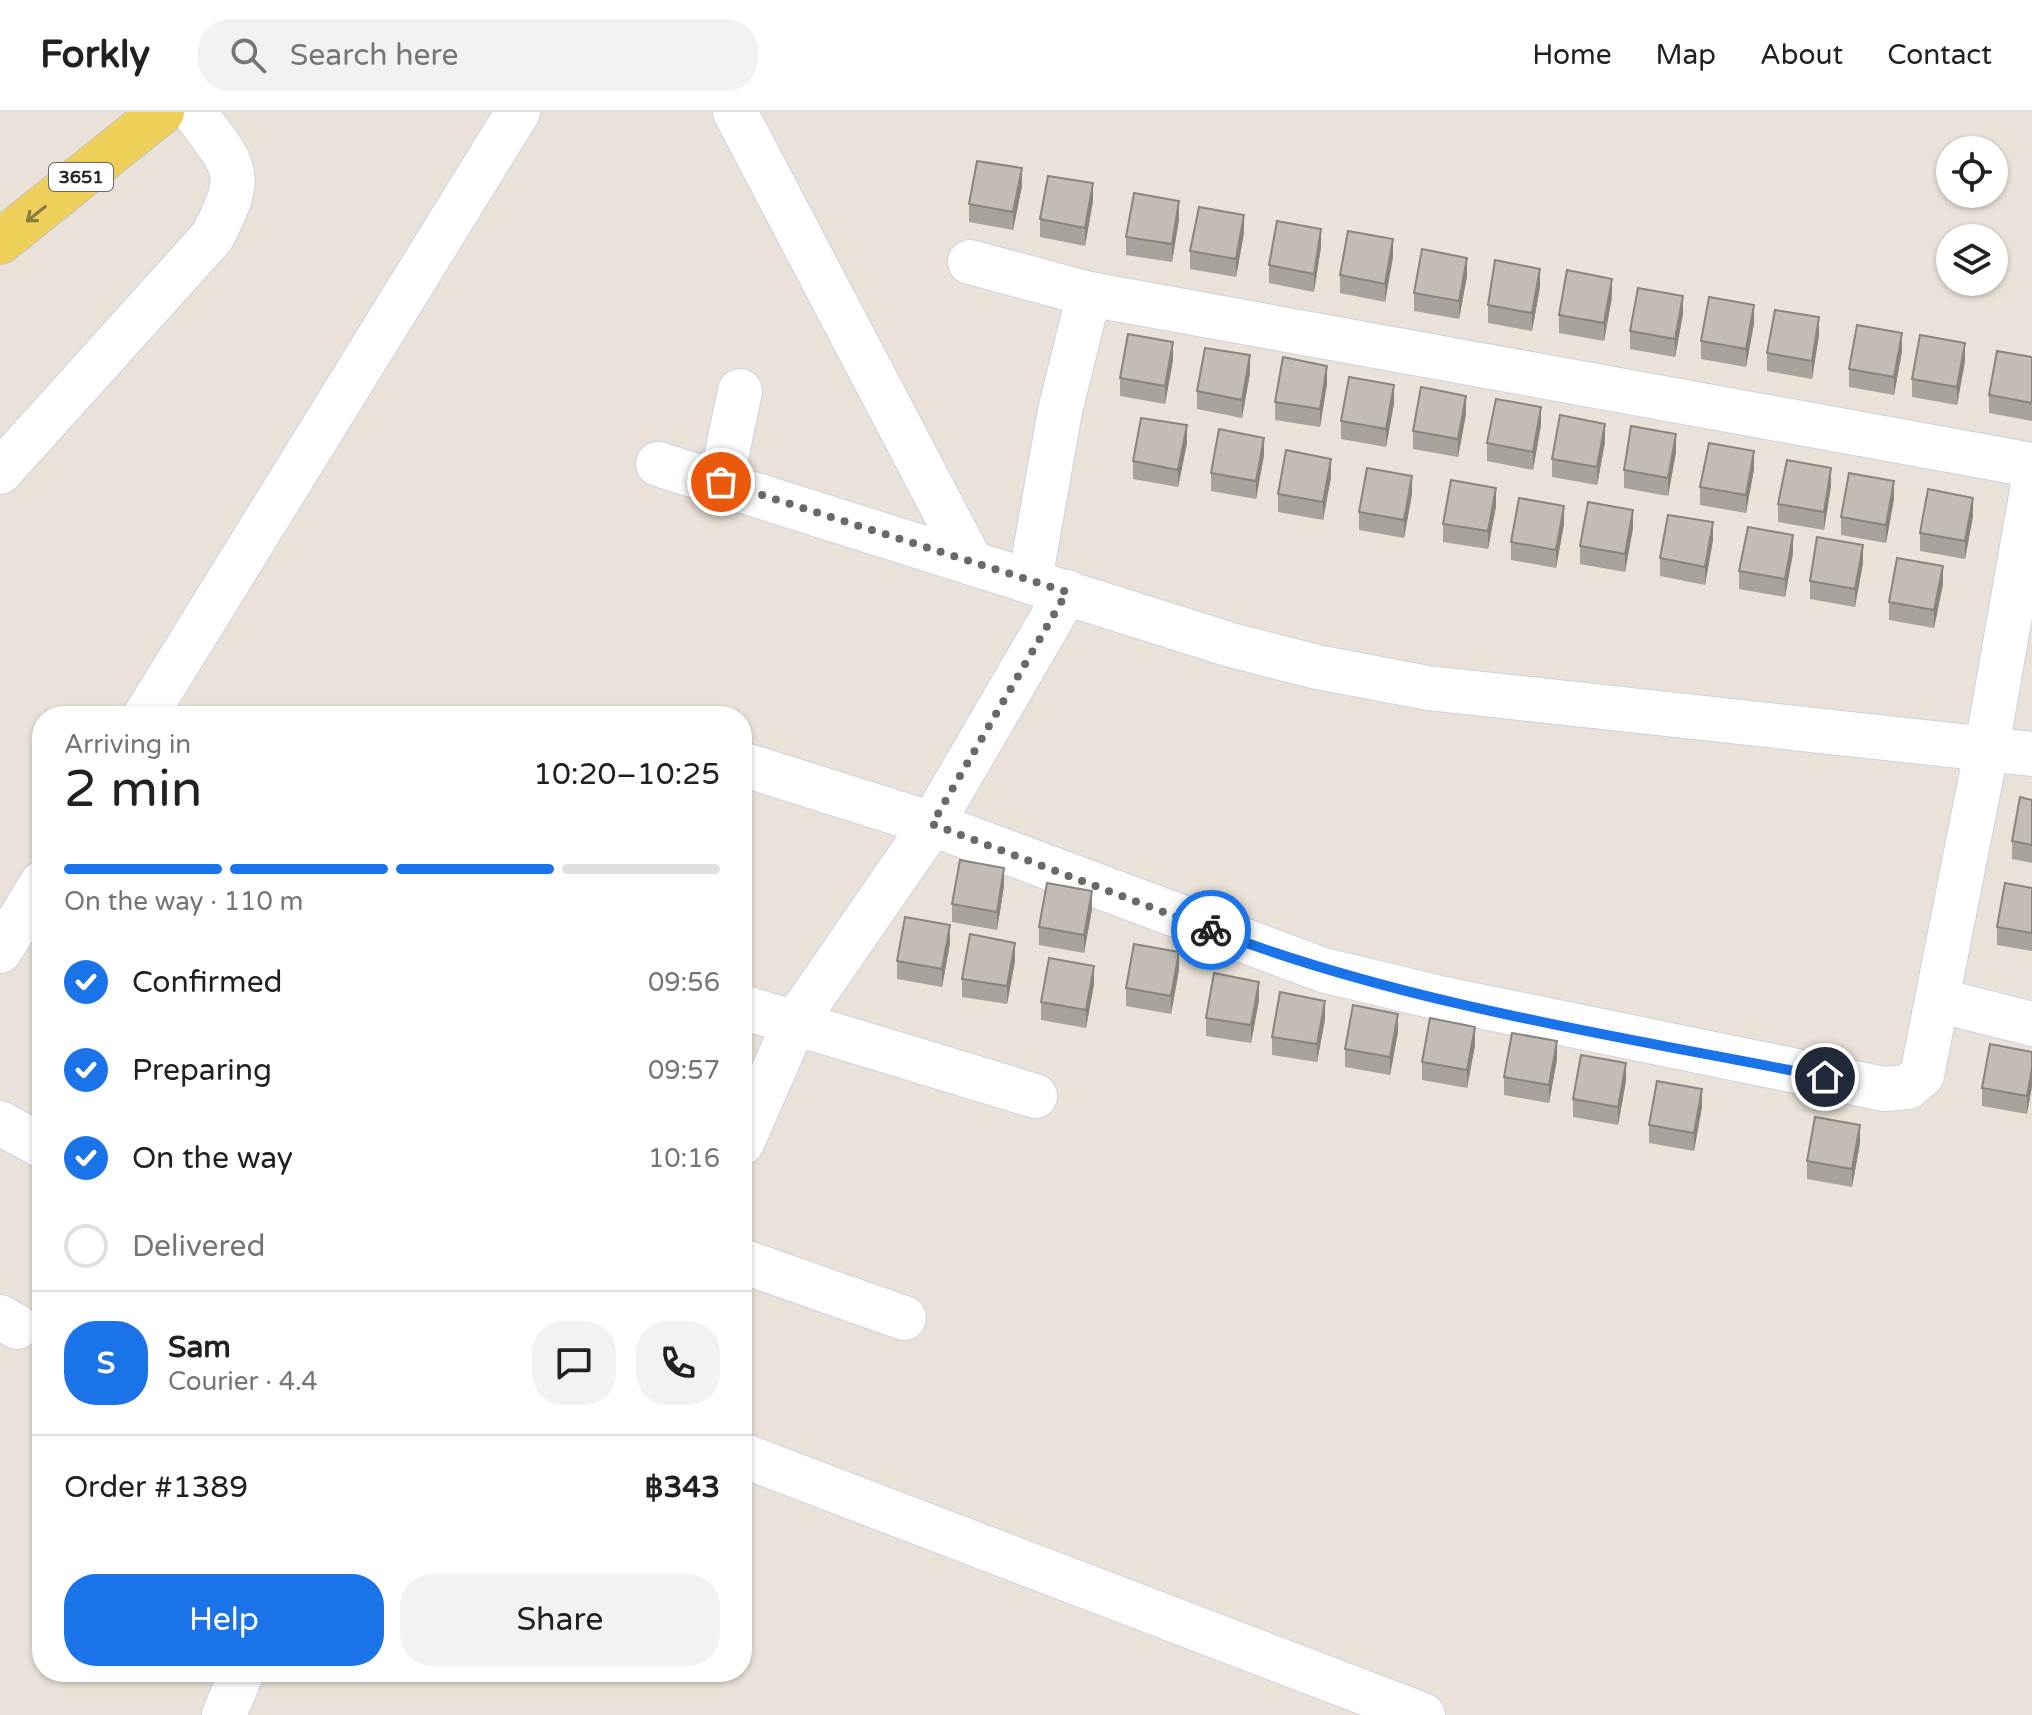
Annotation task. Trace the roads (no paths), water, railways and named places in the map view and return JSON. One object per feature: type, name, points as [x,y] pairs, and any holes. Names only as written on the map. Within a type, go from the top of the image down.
[{"type":"main road","name":"3651","points":[[0,242],[162,112]]},
{"type":"street","points":[[0,472],[212,237],[232,199],[232,165],[194,112]]},
{"type":"street","points":[[151,706],[518,112]]},
{"type":"street","points":[[735,112],[971,562]]},
{"type":"street","points":[[970,262],[1089,294],[2032,465]]},
{"type":"street","points":[[752,1120],[794,1024],[932,824],[1049,586],[1060,411],[1089,294]]},
{"type":"street","points":[[721,482],[740,391]]},
{"type":"street","points":[[658,464],[1231,645],[1317,667],[1428,688],[2032,754]]},
{"type":"street","points":[[752,767],[932,824],[1323,970],[1435,997],[1884,1089],[1908,1087],[1922,1075],[1987,747],[2032,490]]},
{"type":"street","points":[[0,951],[32,899]]},
{"type":"street","points":[[1937,1000],[2032,1024]]},
{"type":"street","points":[[752,1010],[1035,1096]]},
{"type":"street","points":[[0,1123],[32,1141]]},
{"type":"street","points":[[752,1265],[904,1318]]},
{"type":"street","points":[[752,1459],[1423,1715]]},
{"type":"street","points":[[224,1715],[238,1682]]}]
